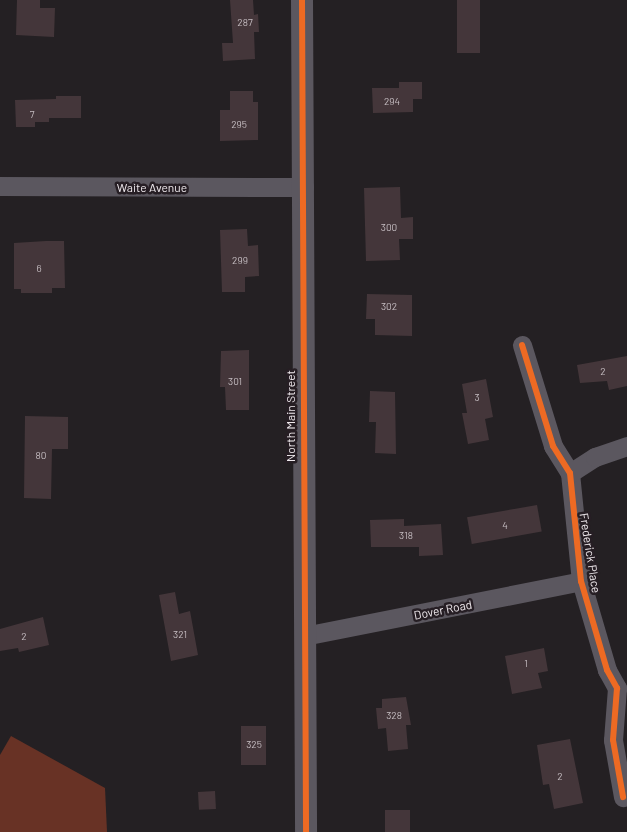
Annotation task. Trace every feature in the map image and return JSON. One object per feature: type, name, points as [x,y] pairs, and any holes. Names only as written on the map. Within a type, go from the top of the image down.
[{"type":"street","name":"North Main Street","points":[[302,0],[306,832]]},
{"type":"street","name":"Waite Avenue","points":[[0,186],[304,187]]},
{"type":"street","name":"Frederick Place","points":[[522,345],[553,446],[570,473],[581,581],[606,670],[622,690],[613,740],[623,798]]},
{"type":"street","points":[[570,473],[595,457],[627,446]]},
{"type":"street","name":"Dover Road","points":[[304,636],[581,581]]},
{"type":"shaded area","points":[[11,736],[105,788],[107,832],[0,832],[0,755]]},
{"type":"building","points":[[17,0],[40,0],[40,8],[55,8],[54,37],[16,35]]},
{"type":"building","points":[[230,0],[253,0],[254,15],[258,14],[259,32],[254,32],[255,59],[223,61],[222,43],[233,43]]},
{"type":"building","points":[[457,0],[480,0],[480,53],[457,53]]},
{"type":"building","points":[[399,82],[422,82],[422,99],[413,99],[413,112],[373,113],[372,88],[399,88]]},
{"type":"building","points":[[230,91],[253,91],[253,102],[258,102],[258,140],[220,141],[220,110],[230,110]]},
{"type":"building","points":[[56,96],[81,96],[81,118],[49,118],[49,122],[35,122],[35,127],[16,127],[15,100],[56,99]]},
{"type":"building","points":[[400,187],[401,218],[413,217],[413,239],[399,239],[400,260],[366,261],[364,188]]},
{"type":"building","points":[[247,229],[248,246],[258,245],[259,276],[245,277],[245,292],[222,292],[220,230]]},
{"type":"building","points":[[64,241],[65,288],[52,288],[52,293],[21,293],[21,289],[14,289],[14,243]]},
{"type":"building","points":[[367,294],[412,295],[412,336],[375,335],[375,319],[366,319]]},
{"type":"building","points":[[249,350],[249,410],[226,410],[225,387],[220,387],[221,351]]},
{"type":"building","points":[[627,356],[627,386],[609,390],[607,381],[580,383],[577,365]]},
{"type":"building","points":[[486,379],[493,417],[485,419],[489,440],[468,444],[462,413],[467,413],[462,384]]},
{"type":"building","points":[[370,391],[395,392],[396,454],[375,453],[376,422],[369,422]]},
{"type":"building","points":[[25,416],[68,417],[68,449],[52,449],[51,499],[24,498]]},
{"type":"building","points":[[537,505],[542,532],[472,544],[467,517]]},
{"type":"building","points":[[404,519],[404,526],[441,524],[443,555],[419,556],[419,547],[371,547],[370,520]]},
{"type":"building","points":[[175,592],[179,614],[190,611],[198,655],[171,661],[159,595]]},
{"type":"building","points":[[43,617],[49,645],[19,652],[18,648],[0,651],[0,629]]},
{"type":"building","points":[[544,648],[548,671],[538,673],[542,688],[512,694],[505,656]]},
{"type":"building","points":[[406,697],[411,725],[406,725],[408,749],[388,751],[386,728],[378,729],[376,708],[382,708],[382,699]]},
{"type":"building","points":[[241,726],[266,726],[266,765],[241,765]]},
{"type":"building","points":[[570,739],[583,803],[554,809],[549,784],[543,785],[537,745]]},
{"type":"building","points":[[215,791],[216,809],[199,810],[198,792]]},
{"type":"building","points":[[385,810],[410,810],[410,832],[385,832]]},
{"type":"cycle path","points":[[302,0],[306,832]]},
{"type":"cycle path","points":[[522,345],[553,446],[570,473],[581,581],[607,670],[617,688],[613,740],[623,797]]}]
